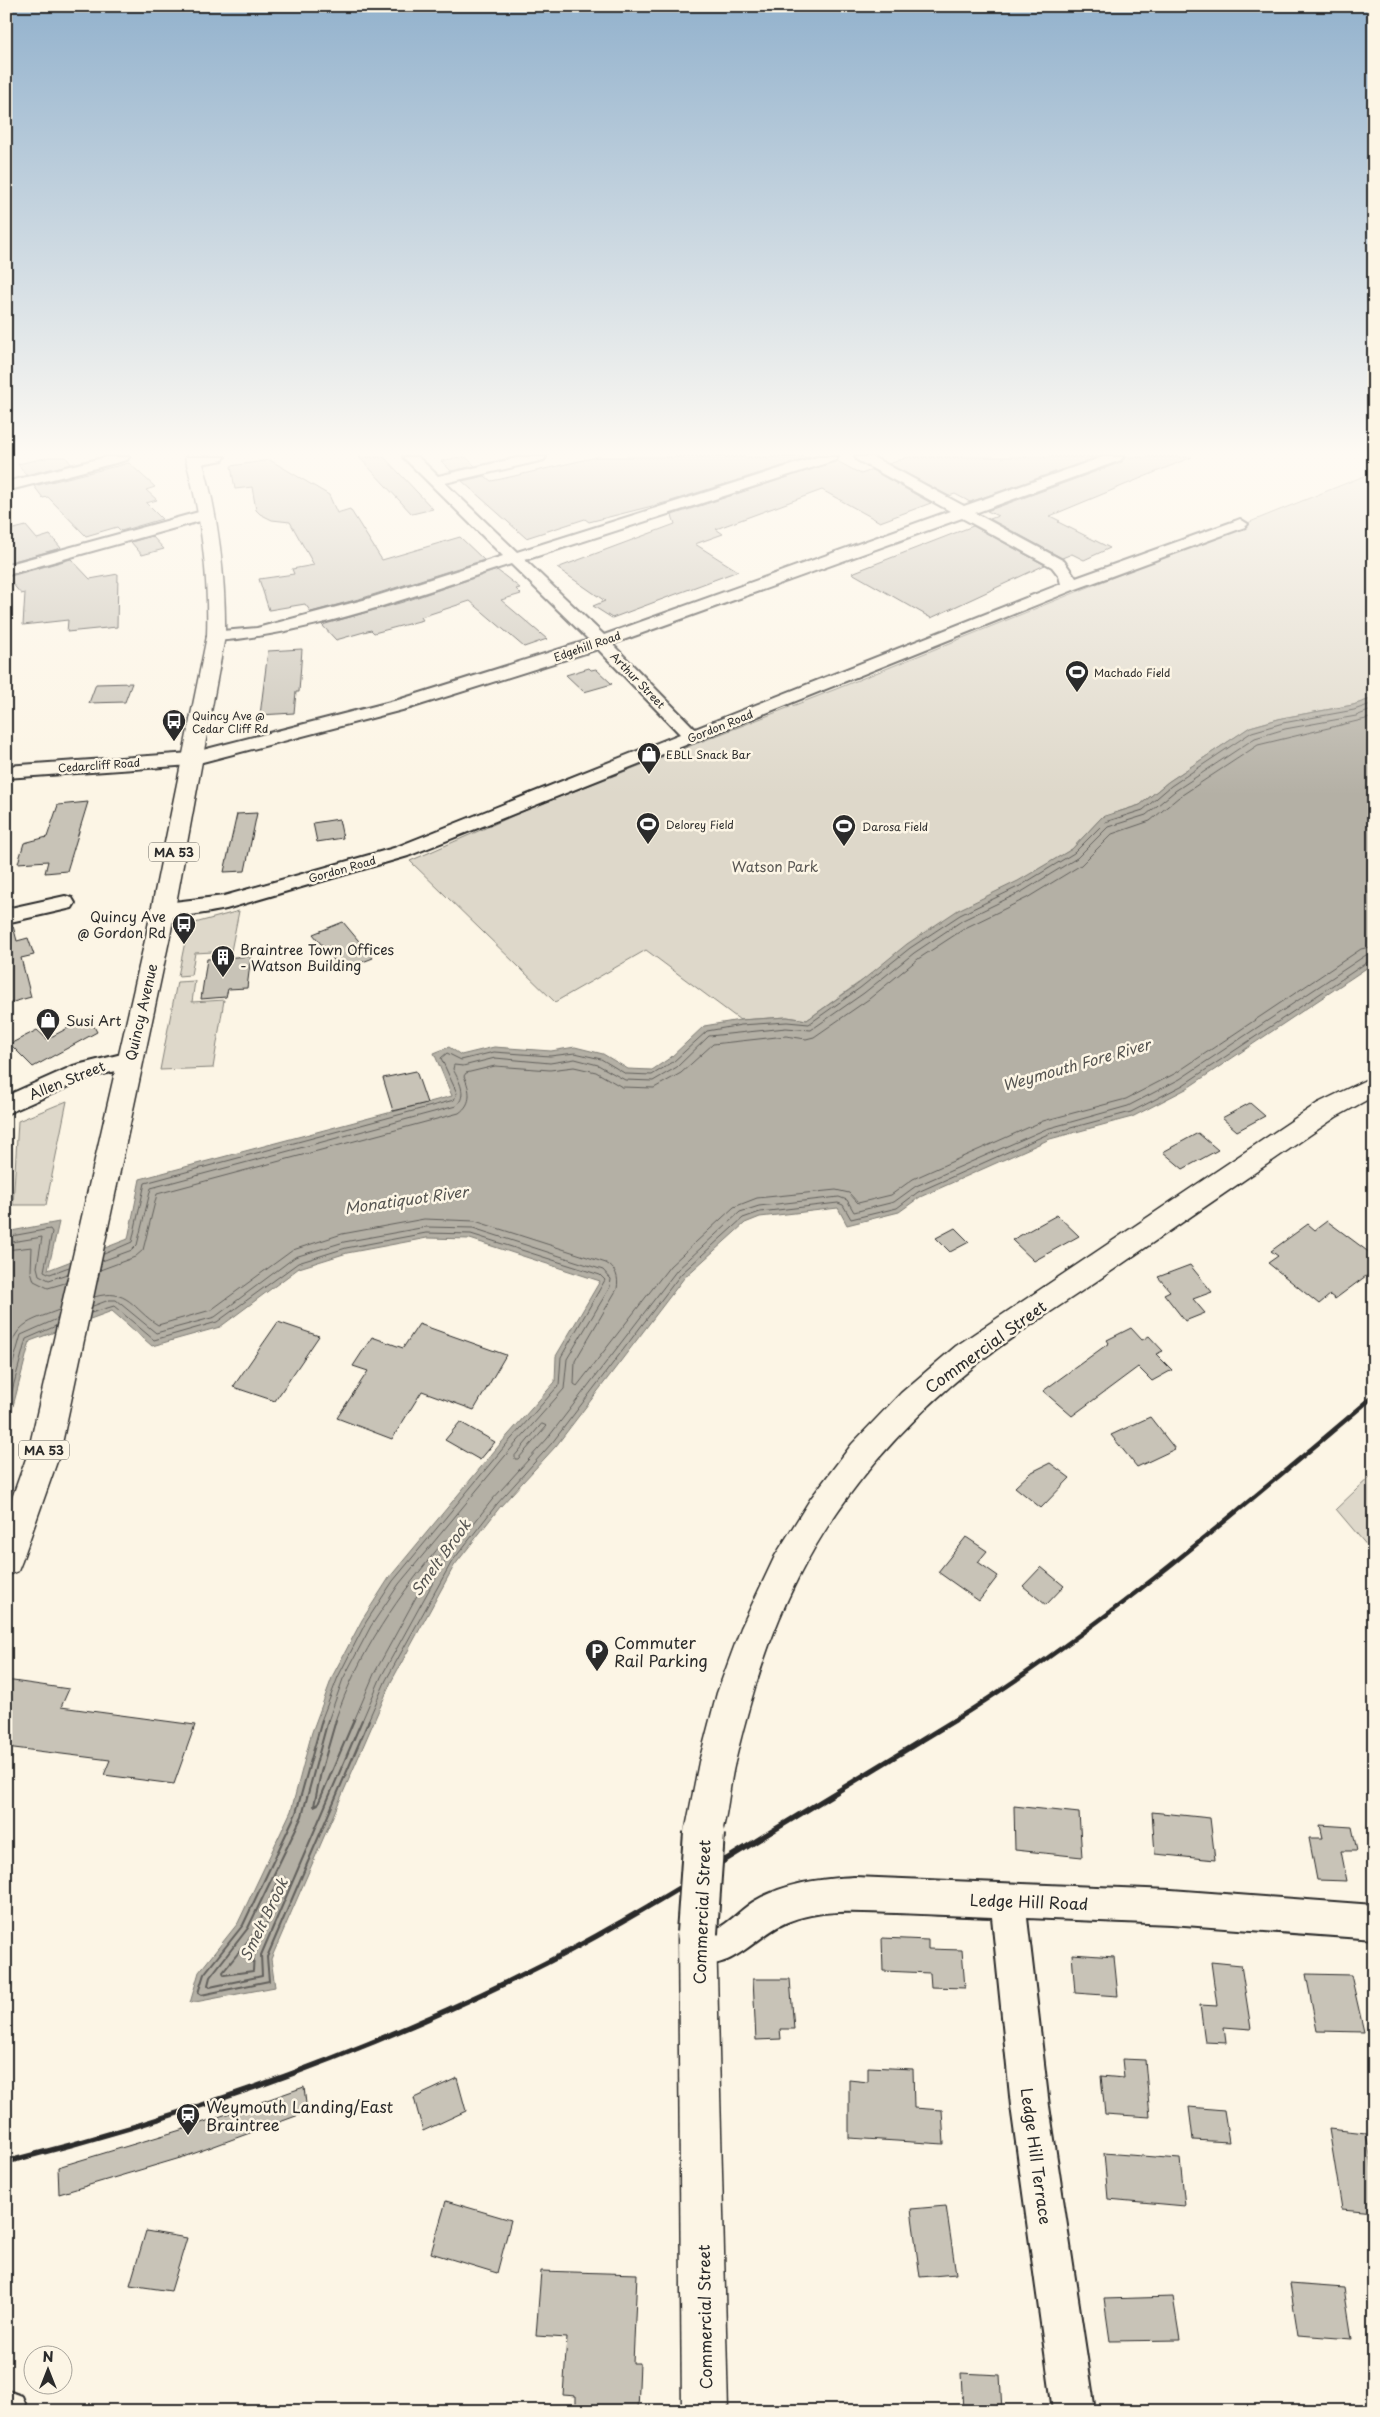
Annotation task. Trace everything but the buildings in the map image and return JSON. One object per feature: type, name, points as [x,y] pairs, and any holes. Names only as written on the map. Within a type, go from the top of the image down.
[{"type":"main road","name":"Quincy Avenue","points":[[6,1561],[44,1453],[164,909],[191,759],[216,636],[218,604],[213,570]]},
{"type":"main road","name":"Commercial Street","points":[[706,2411],[697,1940],[699,1881],[704,1833],[724,1730],[741,1670],[764,1612],[790,1560],[818,1512],[848,1470],[889,1423],[926,1388],[967,1355],[1328,1110],[1374,1085]]},
{"type":"street","points":[[216,636],[258,633],[373,603],[480,570]]},
{"type":"street","name":"Arthur Street","points":[[526,570],[601,642],[693,737]]},
{"type":"street","name":"Edgehill Road","points":[[191,759],[404,704],[601,642],[802,570]]},
{"type":"street","points":[[1062,570],[1067,576],[1070,586]]},
{"type":"street","name":"Gordon Road","points":[[164,909],[196,907],[226,902],[401,852],[1114,570]]},
{"type":"street","name":"Cedarcliff Road","points":[[6,772],[191,759]]},
{"type":"street","points":[[6,916],[65,903]]},
{"type":"street","name":"Allen Street","points":[[6,1106],[86,1069],[110,1062],[130,1060]]},
{"type":"street","name":"Ledge Hill Road","points":[[697,1940],[722,1945],[735,1939],[777,1908],[807,1899],[878,1894],[1195,1908],[1374,1922]]},
{"type":"street","name":"Ledge Hill Terrace","points":[[1008,1900],[1030,2106],[1074,2411]]},
{"type":"green space","name":"Watson Park","points":[[1132,570],[1374,570],[1374,698],[1353,705],[1282,718],[1250,727],[1168,782],[1140,805],[1102,817],[1072,849],[857,984],[807,1020],[787,1017],[740,1020],[646,950],[555,1002],[410,861],[531,808],[836,689]]},
{"type":"green space","points":[[239,911],[231,951],[195,953],[191,975],[178,976],[188,927],[195,923]]},
{"type":"green space","points":[[195,981],[192,1002],[224,1000],[213,1068],[160,1070],[177,982]]},
{"type":"green space","points":[[67,1101],[46,1205],[13,1205],[18,1121]]},
{"type":"green space","points":[[1374,1473],[1374,1554],[1336,1509]]},
{"type":"water","points":[[1374,698],[1374,963],[1186,1089],[1132,1117],[1050,1139],[920,1197],[899,1212],[847,1225],[838,1208],[760,1217],[745,1223],[684,1278],[556,1446],[500,1507],[454,1566],[391,1682],[271,1959],[275,1987],[190,2003],[199,1972],[238,1923],[291,1811],[312,1732],[333,1675],[362,1620],[389,1578],[501,1443],[555,1382],[556,1356],[600,1281],[470,1239],[427,1238],[347,1253],[299,1268],[220,1327],[152,1346],[112,1311],[30,1341],[6,1433],[6,1232],[59,1222],[48,1270],[128,1239],[140,1179],[452,1096],[434,1053],[449,1047],[461,1055],[494,1047],[551,1051],[575,1047],[603,1054],[628,1069],[652,1070],[670,1058],[704,1026],[740,1020],[787,1017],[807,1020],[858,984],[907,944],[958,910],[1018,881],[1072,849],[1102,817],[1140,805],[1168,782],[1250,727],[1282,718],[1353,705]]},
{"type":"railway","points":[[953,1721],[1009,1685],[1117,1607],[1221,1525],[1374,1396]]},
{"type":"railway","points":[[6,2162],[76,2144],[282,2078],[349,2052],[481,1995],[575,1948],[633,1915],[955,1720]]},
{"type":"place","name":"Machado Field","points":[[1077,693]]},
{"type":"place","name":"Quincy Ave @ Cedar Cliff Rd","points":[[174,742]]},
{"type":"place","name":"EBLL Snack Bar","points":[[649,775]]},
{"type":"place","name":"Delorey Field","points":[[648,845]]},
{"type":"place","name":"Darosa Field","points":[[844,847]]},
{"type":"place","name":"Quincy Ave @ Gordon Rd","points":[[184,945]]},
{"type":"place","name":"Braintree Town Offices - Watson Building","points":[[223,978]]},
{"type":"place","name":"Susi Art","points":[[48,1041]]},
{"type":"place","name":"Commuter Rail Parking","points":[[597,1672]]},
{"type":"place","name":"Weymouth Landing/East Braintree","points":[[188,2136]]},
{"type":"water label","name":"Weymouth Fore River","points":[[1076,1064]]},
{"type":"water label","name":"Monatiquot River","points":[[406,1199]]},
{"type":"water label","name":"Smelt Brook","points":[[440,1557]]},
{"type":"water label","name":"Smelt Brook","points":[[263,1919]]}]
